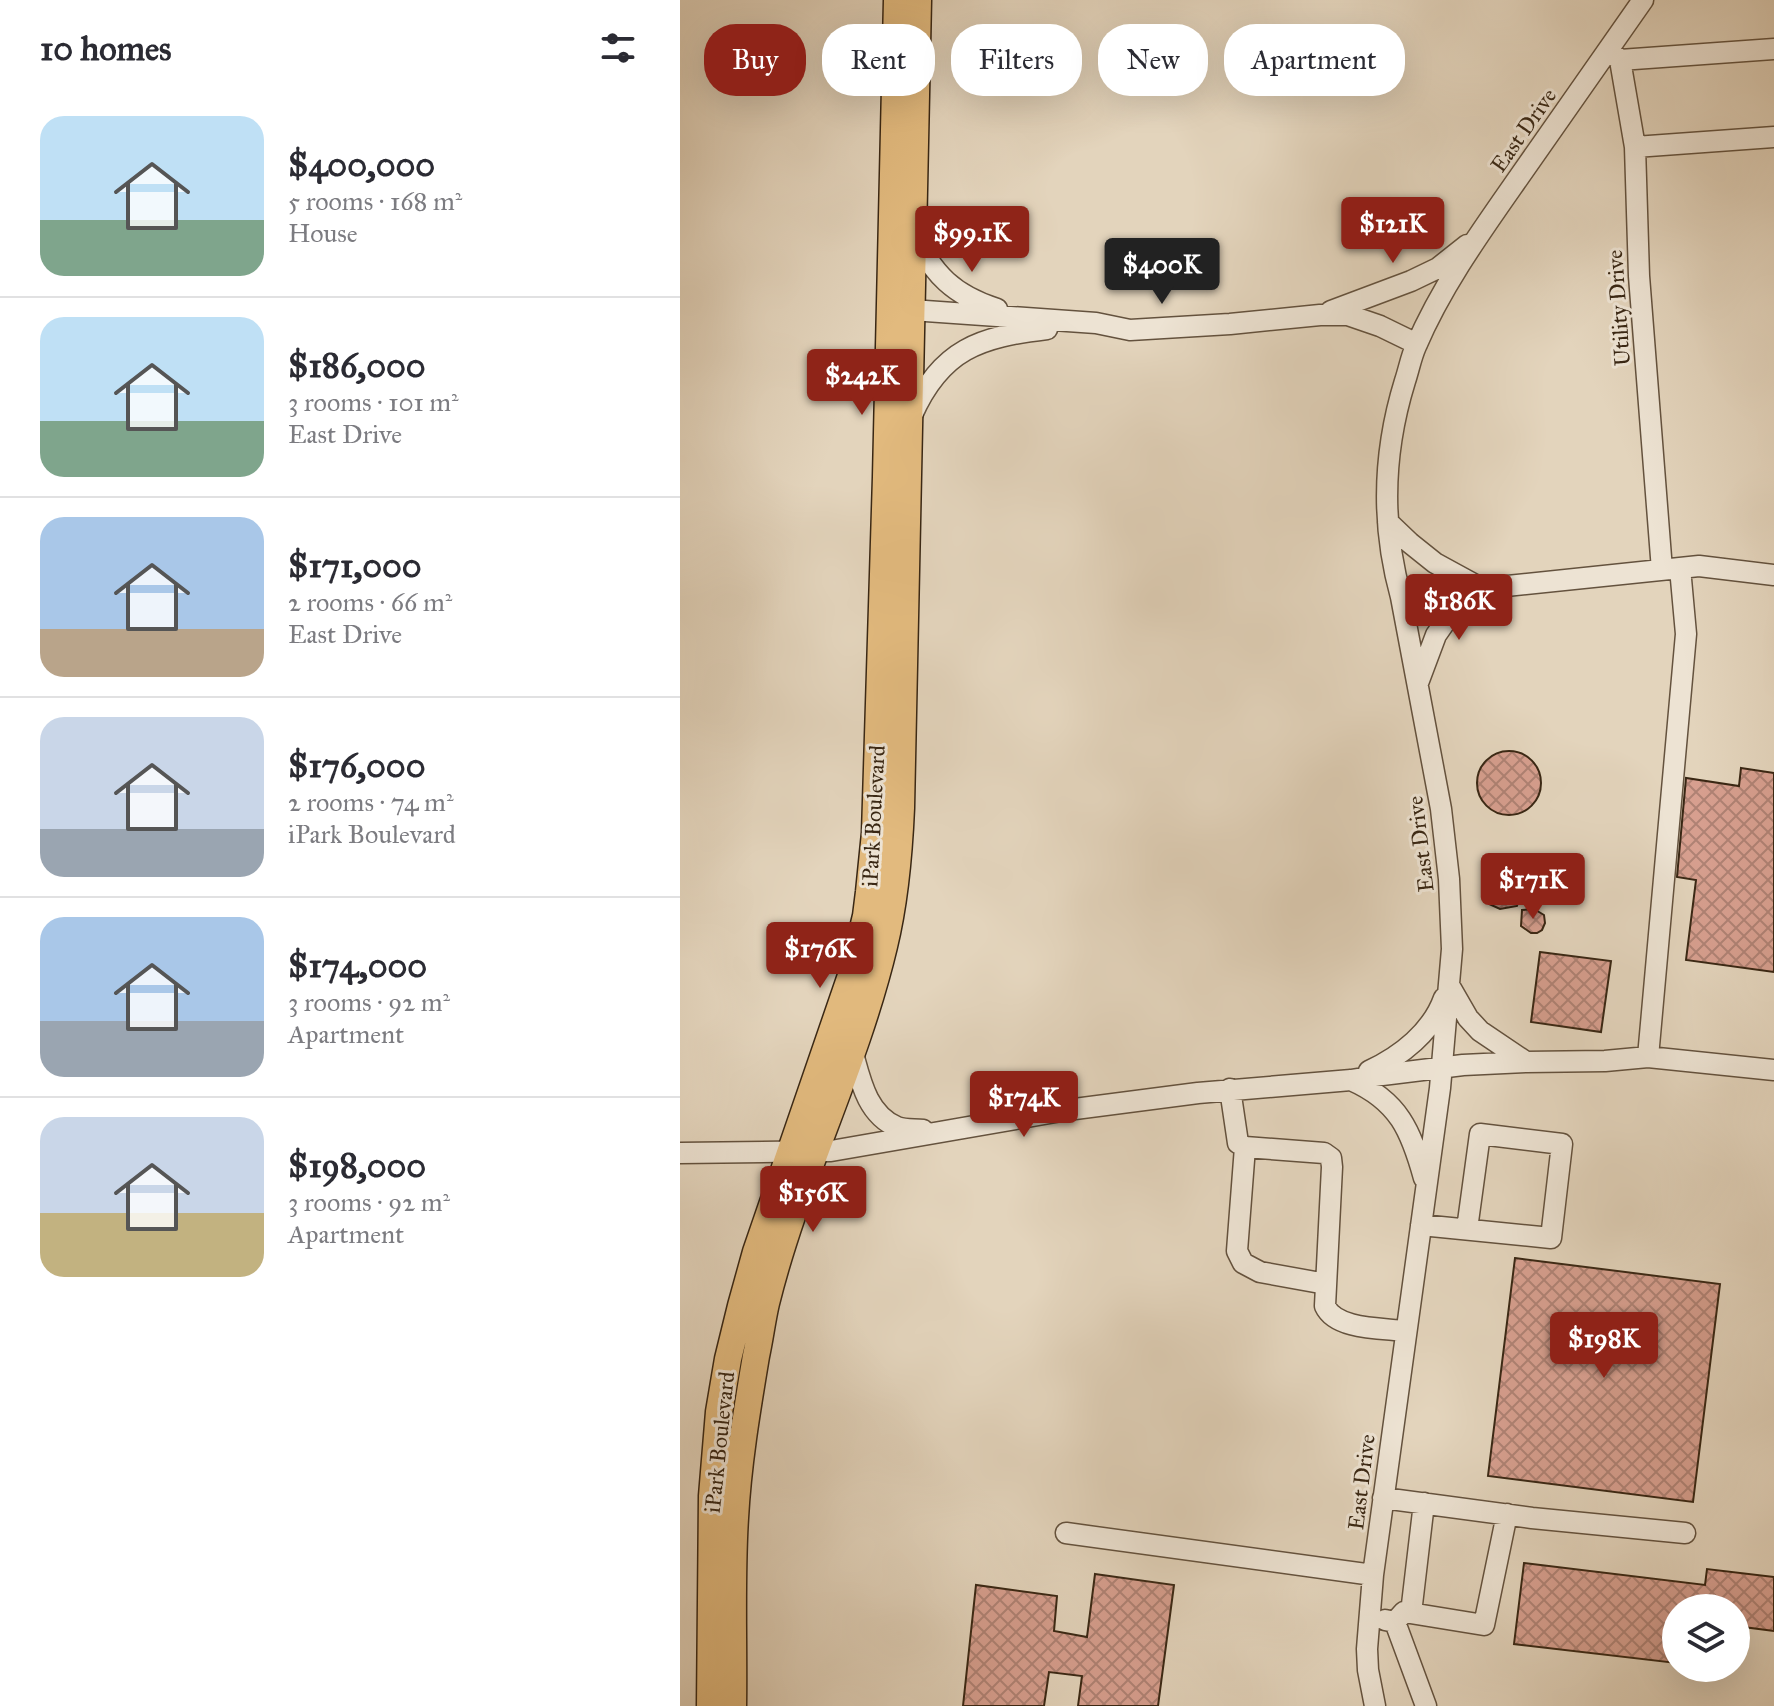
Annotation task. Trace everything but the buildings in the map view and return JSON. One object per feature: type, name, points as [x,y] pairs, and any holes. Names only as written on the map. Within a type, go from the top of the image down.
[{"type":"main road","name":"iPark Boulevard","points":[[733,1706],[735,1521],[746,1412],[766,1304],[801,1189],[804,1151],[864,929],[875,833],[900,309],[897,0]]},
{"type":"main road","name":"iPark Boulevard","points":[[710,1706],[711,1523],[719,1412],[728,1359],[756,1252],[852,1050],[884,945],[898,863],[909,423],[900,309],[913,230],[918,0]]},
{"type":"street","name":"East Drive","points":[[1375,1706],[1367,1649],[1373,1575],[1443,1067],[1451,914],[1446,843],[1418,683],[1393,567],[1387,468],[1395,414],[1417,344],[1443,293],[1476,238],[1614,55],[1643,0]]},
{"type":"street","points":[[1614,55],[1774,49]]},
{"type":"street","name":"Utility Drive","points":[[1614,55],[1635,147],[1639,276],[1671,569],[1686,634],[1648,1057]]},
{"type":"street","points":[[1635,147],[1774,137]]},
{"type":"street","points":[[913,230],[922,251],[941,279],[973,301],[1027,318]]},
{"type":"street","points":[[1320,315],[1400,286],[1438,268],[1476,238]]},
{"type":"street","points":[[900,309],[1096,323],[1130,330],[1348,315],[1417,344]]},
{"type":"street","points":[[909,423],[920,397],[935,374],[956,355],[983,340],[1017,332],[1096,323]]},
{"type":"street","points":[[1388,522],[1435,563],[1479,587]]},
{"type":"street","points":[[1401,597],[1699,566],[1774,575]]},
{"type":"street","points":[[1418,683],[1436,635],[1452,612],[1479,587]]},
{"type":"street","points":[[1449,985],[1468,1018],[1480,1031],[1526,1062]]},
{"type":"street","points":[[1351,1080],[1389,1062],[1427,1030],[1439,1012],[1449,985]]},
{"type":"street","points":[[852,1050],[863,1088],[873,1107],[884,1118],[898,1128],[939,1132]]},
{"type":"street","points":[[680,1153],[847,1149],[1067,1110],[1230,1089],[1351,1080],[1443,1067],[1648,1057],[1774,1070]]},
{"type":"street","points":[[1351,1080],[1370,1088],[1394,1109],[1416,1150],[1426,1185]]},
{"type":"street","points":[[1230,1089],[1238,1143],[1245,1147],[1324,1153],[1331,1158],[1325,1306],[1329,1315],[1342,1323],[1405,1331]]},
{"type":"street","points":[[1421,1225],[1551,1238],[1562,1144],[1480,1134],[1467,1229]]},
{"type":"street","points":[[1245,1147],[1237,1251],[1243,1263],[1260,1272],[1326,1284]]},
{"type":"street","points":[[1383,1498],[1685,1533]]},
{"type":"street","points":[[1424,1503],[1403,1618],[1415,1681],[1426,1706]]},
{"type":"street","points":[[1370,1616],[1484,1625],[1507,1514]]},
{"type":"street","points":[[1066,1533],[1373,1575]]}]
